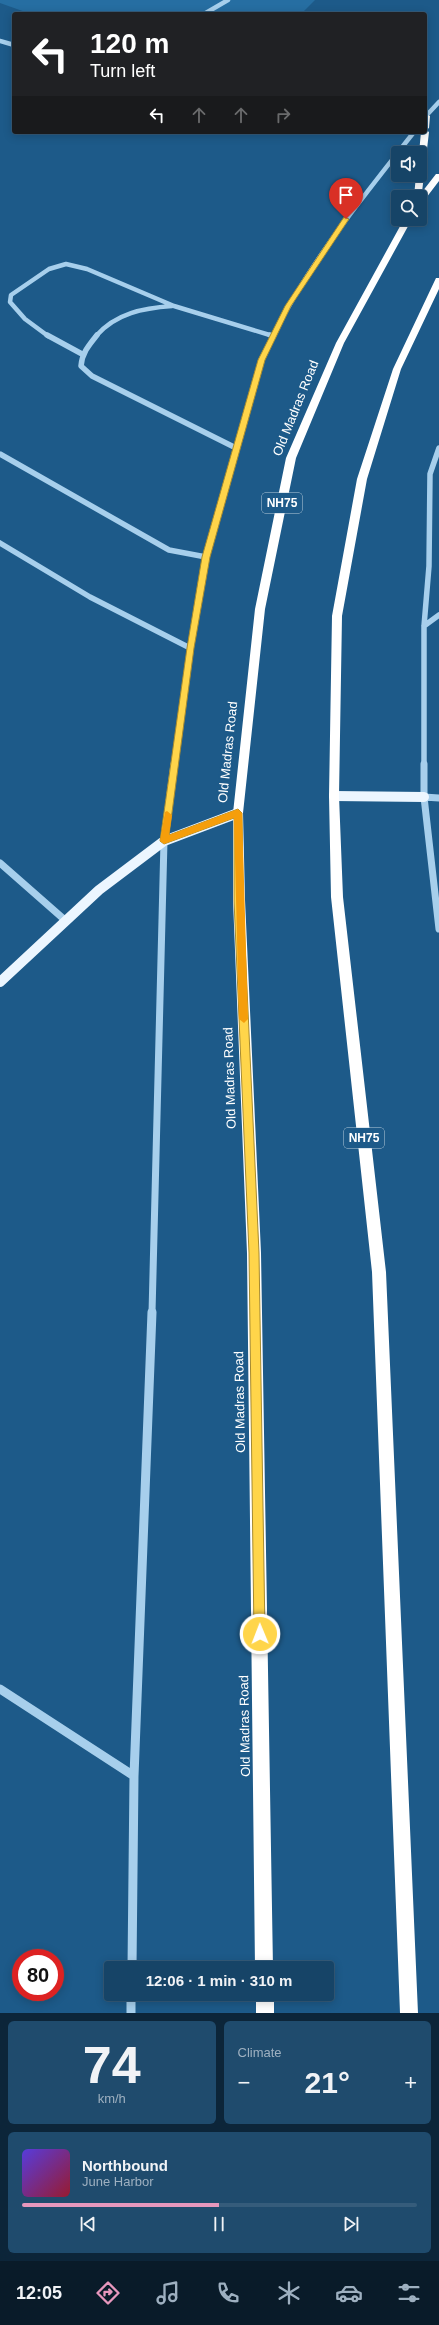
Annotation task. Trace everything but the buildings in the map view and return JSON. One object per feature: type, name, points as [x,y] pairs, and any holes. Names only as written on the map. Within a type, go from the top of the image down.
[{"type":"highway","points":[[423,146],[425,134]]},
{"type":"highway","points":[[427,191],[439,176]]},
{"type":"highway","name":"Old Madras Road","points":[[264,1961],[254,1253],[239,900],[238,813],[260,609],[291,458],[340,343],[404,226]]},
{"type":"highway","name":"NH75","points":[[409,2013],[379,1272],[337,897],[334,796],[337,616],[362,478],[397,369],[439,280]]},
{"type":"highway","points":[[265,2001],[265,2013]]},
{"type":"main road","points":[[334,796],[424,797]]},
{"type":"main road","points":[[0,982],[98,890],[164,841],[238,813]]},
{"type":"street","points":[[207,12],[228,0]]},
{"type":"street","points":[[0,41],[12,44]]},
{"type":"street","points":[[427,116],[439,102]]},
{"type":"street","points":[[132,1961],[134,1776],[155,1242],[164,841],[190,648],[206,557],[261,360],[288,306],[336,231],[412,134]]},
{"type":"street","points":[[82,354],[47,337],[15,309],[10,302],[11,294],[49,268],[66,264],[87,269],[174,306],[273,336]]},
{"type":"street","points":[[174,306],[149,308],[124,314],[100,330],[82,354],[81,366],[92,376],[236,448]]},
{"type":"street","points":[[439,448],[430,474],[429,566],[424,626],[424,797],[439,928]]},
{"type":"street","points":[[0,454],[168,550],[206,557]]},
{"type":"street","points":[[0,543],[90,597],[190,648]]},
{"type":"street","points":[[424,626],[439,615]]},
{"type":"street","points":[[424,797],[439,798]]},
{"type":"street","points":[[0,863],[66,921]]},
{"type":"street","points":[[0,1689],[134,1776]]},
{"type":"street","points":[[131,2001],[131,2013]]},
{"type":"shaded area","points":[[0,0],[315,0],[303,12],[25,12],[0,3]]},
{"type":"slow traffic","points":[[167,815],[164,841],[238,813],[239,900],[244,1019]]},
{"type":"route","points":[[260,1634],[254,1253],[239,900],[238,813],[164,841],[190,648],[206,557],[261,360],[288,306],[336,231],[346,219]]}]
